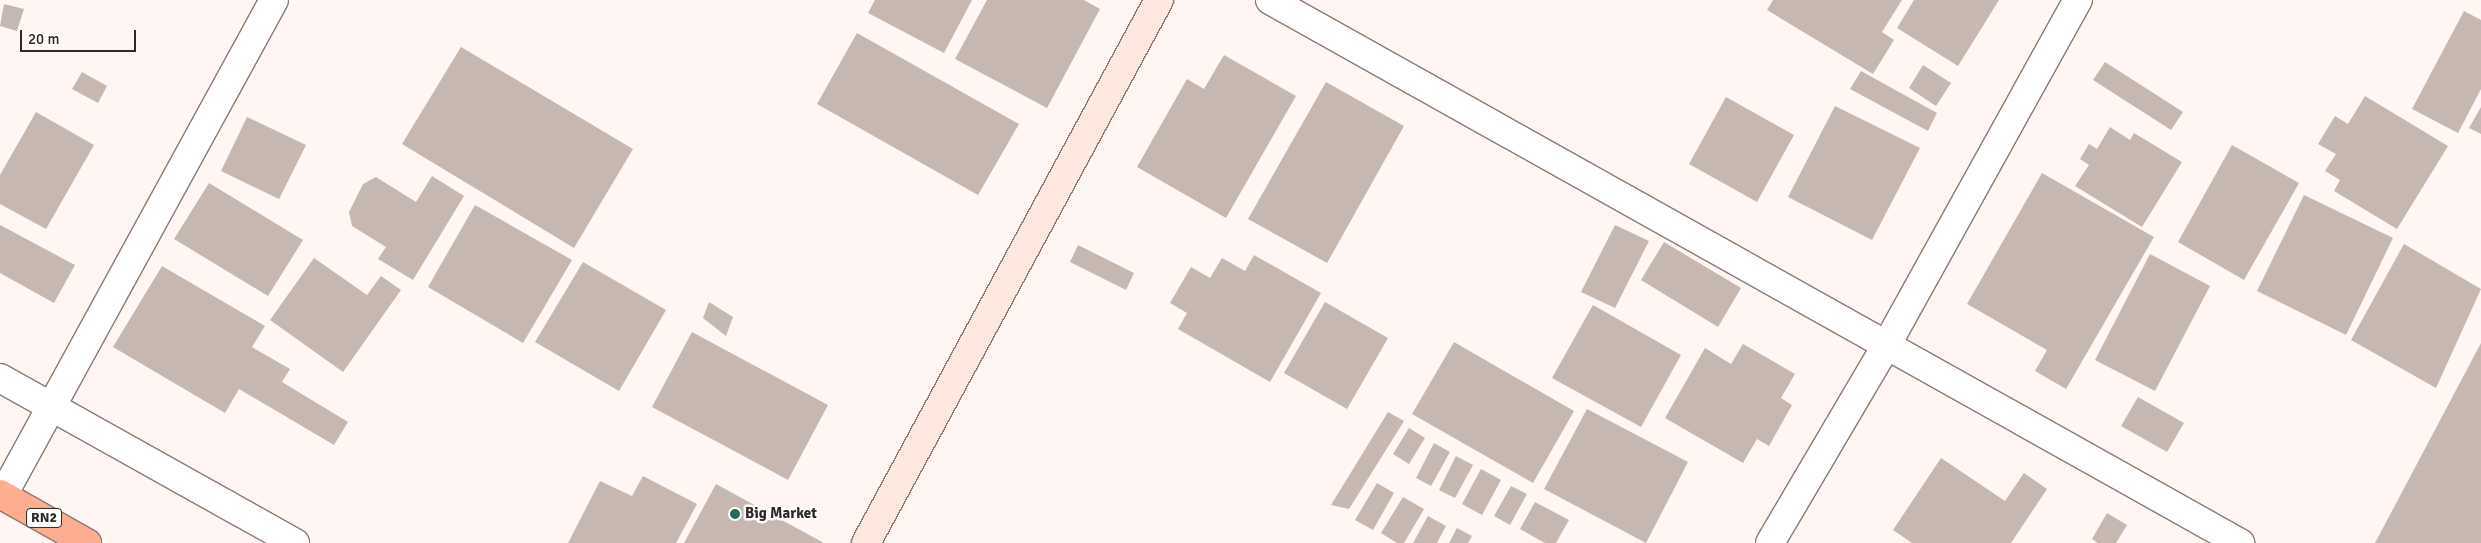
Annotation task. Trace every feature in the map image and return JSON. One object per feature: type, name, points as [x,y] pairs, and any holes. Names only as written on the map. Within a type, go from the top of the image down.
[{"type":"highway","name":"RN2","points":[[2,494],[79,541]]},
{"type":"street","points":[[2,494],[274,0]]},
{"type":"street","points":[[866,543],[1159,0]]},
{"type":"street","points":[[1270,0],[2240,543]]},
{"type":"street","points":[[1770,543],[1886,346],[2078,0]]},
{"type":"street","points":[[0,378],[295,543]]},
{"type":"building","points":[[875,0],[972,0],[944,53],[868,13]]},
{"type":"building","points":[[987,0],[1084,0],[1100,9],[1047,108],[955,59]]},
{"type":"building","points":[[1773,0],[1902,0],[1882,32],[1894,40],[1873,74],[1767,10]]},
{"type":"building","points":[[1914,0],[1999,0],[1958,66],[1897,28]]},
{"type":"building","points":[[4,4],[24,9],[17,31],[0,26]]},
{"type":"building","points":[[2464,11],[2481,20],[2481,89],[2458,133],[2412,109]]},
{"type":"building","points":[[857,33],[1019,124],[978,195],[817,104]]},
{"type":"building","points":[[461,47],[633,149],[574,248],[402,144]]},
{"type":"building","points":[[1224,55],[1296,96],[1226,218],[1137,167],[1187,79],[1204,89]]},
{"type":"building","points":[[2105,62],[2183,112],[2171,130],[2093,80]]},
{"type":"building","points":[[1923,65],[1951,83],[1936,106],[1909,88]]},
{"type":"building","points":[[1861,71],[1937,113],[1928,131],[1850,89]]},
{"type":"building","points":[[82,72],[107,86],[98,103],[72,89]]},
{"type":"building","points":[[1326,82],[1404,126],[1327,263],[1248,219]]},
{"type":"building","points":[[2365,96],[2448,146],[2397,229],[2334,191],[2340,180],[2325,171],[2336,154],[2318,144],[2335,116],[2348,124]]},
{"type":"building","points":[[1726,97],[1794,135],[1757,202],[1689,164]]},
{"type":"building","points":[[1835,106],[1920,148],[1872,240],[1788,197]]},
{"type":"building","points":[[2481,107],[2481,134],[2469,128]]},
{"type":"building","points":[[36,112],[94,145],[46,229],[0,204],[0,175]]},
{"type":"building","points":[[247,117],[306,145],[279,199],[221,171]]},
{"type":"building","points":[[2110,127],[2130,140],[2134,133],[2182,162],[2142,227],[2075,186],[2089,165],[2080,159],[2089,144],[2097,149]]},
{"type":"building","points":[[2232,145],[2299,183],[2244,280],[2178,242]]},
{"type":"building","points":[[2042,173],[2154,237],[2066,389],[2035,371],[2047,350],[1967,304]]},
{"type":"building","points":[[432,176],[464,196],[413,280],[378,259],[386,247],[352,226],[349,212],[363,184],[376,177],[416,202]]},
{"type":"building","points":[[209,183],[303,240],[268,296],[174,239]]},
{"type":"building","points":[[2304,195],[2393,238],[2346,335],[2257,291]]},
{"type":"building","points":[[475,205],[572,260],[523,343],[428,287]]},
{"type":"building","points":[[0,225],[75,265],[54,303],[0,273]]},
{"type":"building","points":[[1615,225],[1649,241],[1615,308],[1581,292]]},
{"type":"building","points":[[1664,242],[1741,288],[1718,327],[1641,280]]},
{"type":"building","points":[[2404,244],[2481,289],[2436,388],[2351,340]]},
{"type":"building","points":[[1078,245],[1134,273],[1126,290],[1070,262]]},
{"type":"building","points":[[2150,254],[2210,286],[2155,391],[2095,360]]},
{"type":"building","points":[[1254,255],[1321,293],[1270,382],[1178,329],[1187,313],[1170,303],[1191,267],[1210,278],[1222,258],[1245,271]]},
{"type":"building","points":[[314,258],[367,295],[381,276],[401,290],[343,372],[270,320]]},
{"type":"building","points":[[583,262],[666,310],[619,391],[535,342]]},
{"type":"building","points":[[162,266],[265,326],[252,347],[290,369],[282,382],[348,422],[334,445],[239,389],[225,413],[113,347]]},
{"type":"building","points":[[709,302],[733,317],[726,336],[703,318]]},
{"type":"building","points":[[1325,302],[1388,338],[1347,409],[1284,373]]},
{"type":"building","points":[[1593,305],[1681,355],[1641,427],[1552,378]]},
{"type":"building","points":[[692,332],[828,405],[788,480],[652,407]]},
{"type":"building","points":[[1454,342],[1574,411],[1533,483],[1412,414]]},
{"type":"building","points":[[2481,343],[2481,543],[2375,543]]},
{"type":"building","points":[[1743,344],[1795,374],[1781,398],[1792,405],[1769,446],[1757,439],[1743,463],[1665,418],[1705,348],[1731,364]]},
{"type":"building","points":[[2138,397],[2184,423],[2167,452],[2121,426]]},
{"type":"building","points":[[1587,409],[1688,462],[1646,543],[1544,489]]},
{"type":"building","points":[[1388,412],[1404,421],[1349,509],[1331,505]]},
{"type":"building","points":[[1409,428],[1425,438],[1409,464],[1393,454]]},
{"type":"building","points":[[1434,443],[1450,452],[1431,486],[1416,478]]},
{"type":"building","points":[[1456,456],[1473,465],[1455,498],[1439,490]]},
{"type":"building","points":[[1941,458],[2005,501],[2024,473],[2047,489],[2011,543],[1912,543],[1893,530]]},
{"type":"building","points":[[1481,469],[1501,480],[1482,515],[1462,504]]},
{"type":"building","points":[[643,476],[697,504],[676,543],[568,543],[600,481],[632,496]]},
{"type":"building","points":[[1377,483],[1394,493],[1373,530],[1355,520]]},
{"type":"building","name":"Big Market","points":[[716,484],[824,543],[684,543]]},
{"type":"building","points":[[1511,486],[1527,494],[1510,525],[1494,516]]},
{"type":"building","points":[[1403,497],[1424,509],[1404,543],[1397,543],[1381,533]]},
{"type":"building","points":[[1535,502],[1569,520],[1556,543],[1545,543],[1520,529]]},
{"type":"building","points":[[2107,513],[2127,525],[2116,543],[2098,543],[2092,539]]},
{"type":"building","points":[[1428,516],[1446,526],[1437,543],[1413,543]]},
{"type":"building","points":[[1457,528],[1472,536],[1468,543],[1449,543]]},
{"type":"place","name":"Big Market","points":[[735,514]]}]
